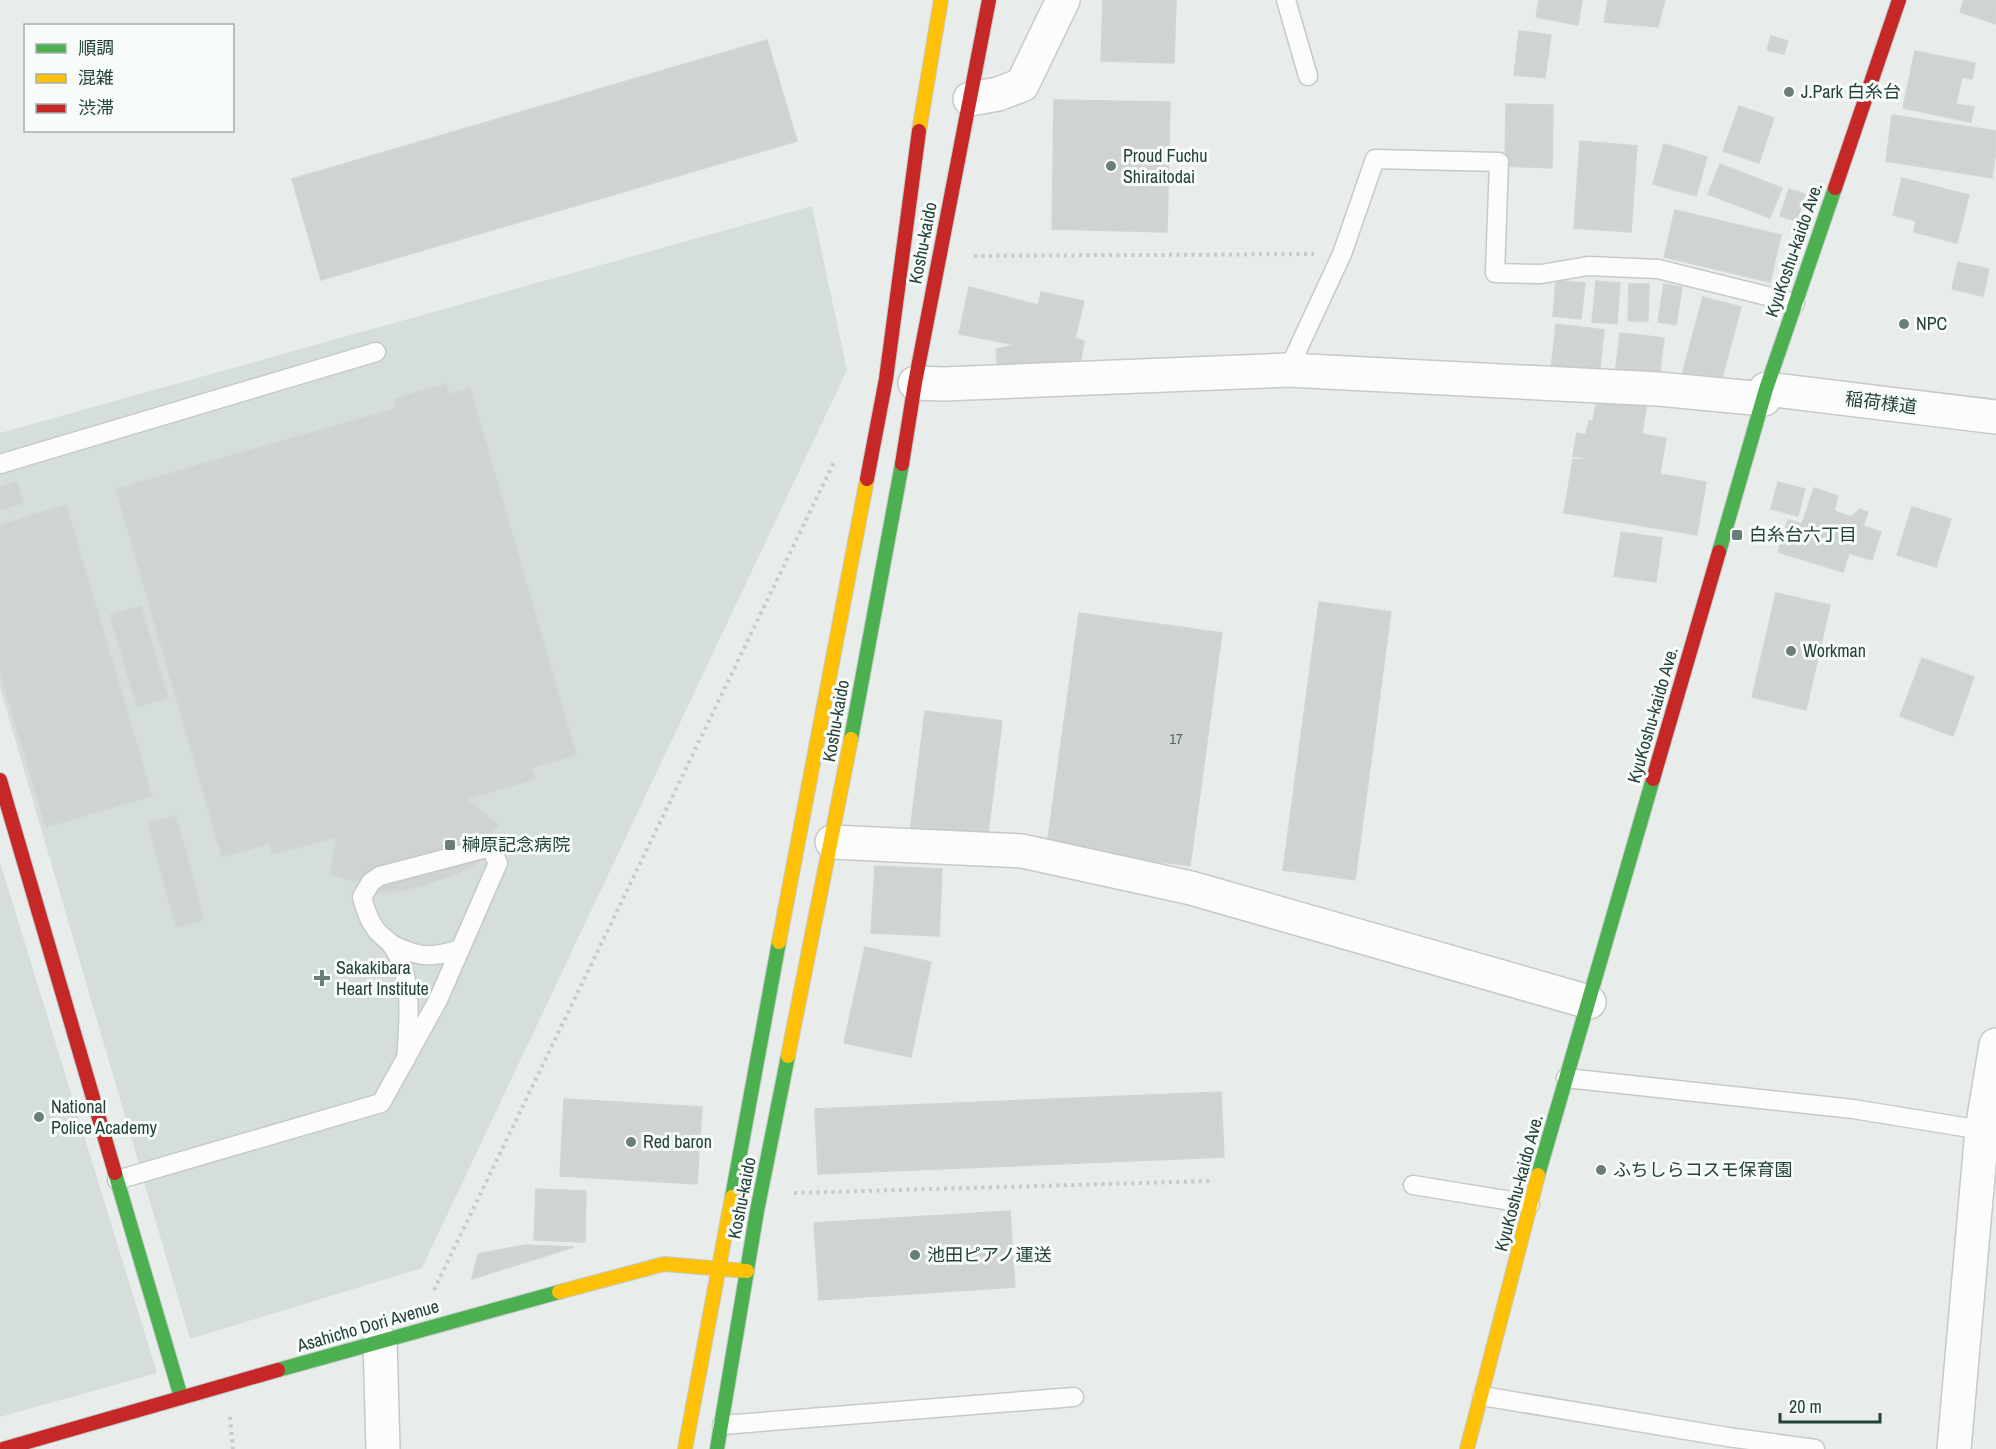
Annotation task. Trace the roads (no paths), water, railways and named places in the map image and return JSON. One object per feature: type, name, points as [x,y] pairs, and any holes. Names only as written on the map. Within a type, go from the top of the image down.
[{"type":"main road","name":"Koshu-kaido","points":[[684,1449],[886,379],[924,96],[941,0]]},
{"type":"main road","name":"Koshu-kaido","points":[[717,1449],[760,1194],[832,842],[898,489],[915,383],[989,0]]},
{"type":"main road","name":"KyuKoshu-kaido Ave.","points":[[1467,1449],[1530,1204],[1765,394],[1899,0]]},
{"type":"main road","points":[[0,780],[181,1397]]},
{"type":"main road","name":"Asahicho Dori Avenue","points":[[3,1449],[414,1331],[664,1264],[747,1271]]},
{"type":"street","points":[[970,99],[998,94],[1022,85],[1063,0]]},
{"type":"street","name":"稲荷様道","points":[[915,383],[944,384],[1288,370],[1765,394],[1996,417]]},
{"type":"street","points":[[832,842],[1022,852],[1191,888],[1588,1002]]},
{"type":"street","points":[[1954,1449],[1982,1130],[1996,1045]]},
{"type":"street","points":[[380,1341],[383,1449]]},
{"type":"lane","points":[[1286,0],[1308,76]]},
{"type":"lane","points":[[1288,370],[1342,254],[1375,159],[1499,162],[1495,273],[1541,274],[1588,266],[1658,269],[1795,303]]},
{"type":"lane","points":[[0,464],[376,352]]},
{"type":"lane","points":[[117,1180],[381,1103],[438,1000],[460,950],[498,863],[490,847],[380,876],[371,882],[362,897],[366,913],[377,932],[391,944],[413,954],[442,955],[460,950]]},
{"type":"lane","points":[[391,944],[403,970],[408,997],[409,1023],[406,1059]]},
{"type":"lane","points":[[1566,1078],[1853,1109],[1982,1130]]},
{"type":"lane","points":[[1413,1185],[1530,1204]]},
{"type":"lane","points":[[1482,1396],[1728,1437],[1815,1449]]},
{"type":"lane","points":[[722,1425],[1074,1397]]},
{"type":"place","name":"J.Park 白糸台","points":[[1789,92]]},
{"type":"place","name":"Proud Fuchu Shiraitodai","points":[[1111,166]]},
{"type":"place","name":"NPC","points":[[1904,324]]},
{"type":"place","name":"白糸台六丁目","points":[[1737,535]]},
{"type":"place","name":"Workman","points":[[1791,651]]},
{"type":"place","name":"榊原記念病院","points":[[450,845]]},
{"type":"place","name":"Sakakibara Heart Institute","points":[[322,978]]},
{"type":"place","name":"National Police Academy","points":[[39,1117]]},
{"type":"place","name":"Red baron","points":[[631,1142]]},
{"type":"place","name":"ふちしらコスモ保育園","points":[[1601,1170]]},
{"type":"place","name":"池田ピアノ運送","points":[[915,1255]]}]
